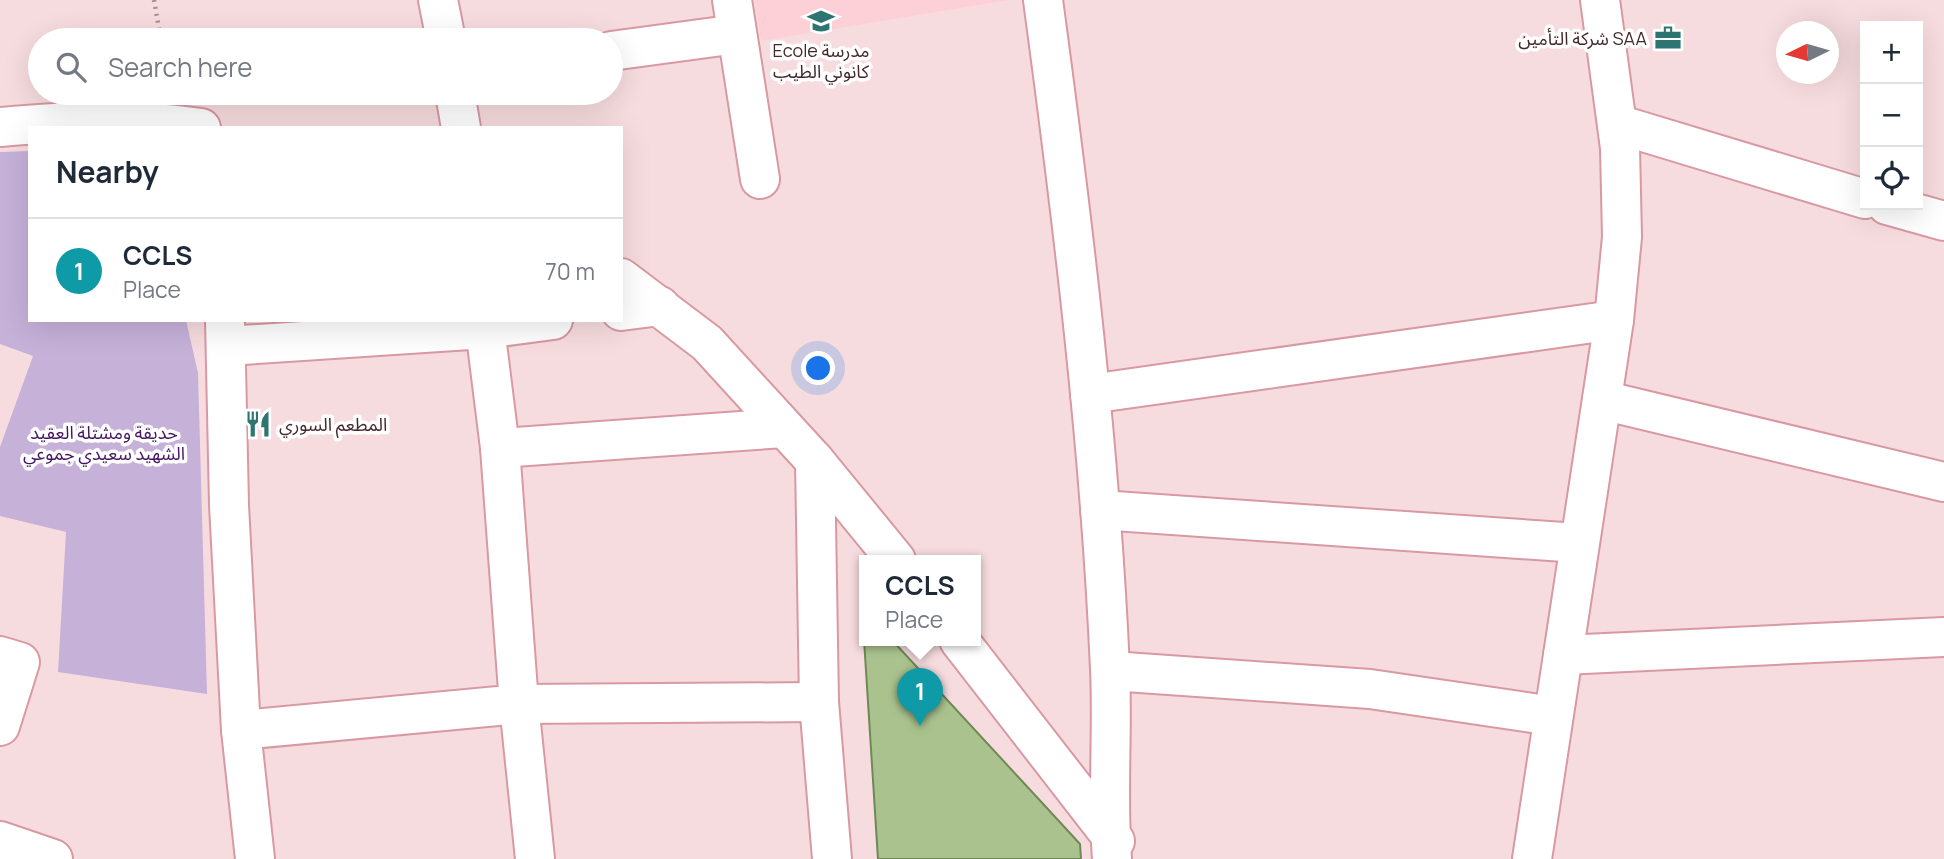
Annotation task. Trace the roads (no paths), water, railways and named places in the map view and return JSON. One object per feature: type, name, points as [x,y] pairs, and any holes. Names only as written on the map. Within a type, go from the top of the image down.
[{"type":"street","points":[[438,0],[444,28]]},
{"type":"street","points":[[1043,0],[1063,148],[1090,394],[1111,671],[1117,851]]},
{"type":"street","points":[[1532,859],[1614,320],[1622,237],[1620,148],[1600,0]]},
{"type":"street","points":[[623,48],[734,17],[760,179]]},
{"type":"street","points":[[458,105],[461,126]]},
{"type":"street","points":[[0,127],[67,121],[184,126]]},
{"type":"street","points":[[1617,124],[1860,197]]},
{"type":"street","points":[[1905,210],[1944,221]]},
{"type":"street","points":[[623,279],[707,343],[815,461],[892,555]]},
{"type":"street","points":[[623,312],[660,306]]},
{"type":"street","points":[[1090,394],[1614,320]]},
{"type":"street","points":[[255,859],[241,730],[229,505],[226,333],[525,322]]},
{"type":"street","points":[[484,325],[500,448],[519,704],[535,859]]},
{"type":"street","points":[[1602,400],[1944,482]]},
{"type":"street","points":[[500,448],[784,428]]},
{"type":"street","points":[[815,461],[819,702],[832,859]]},
{"type":"street","points":[[1100,510],[1579,543]]},
{"type":"street","points":[[1563,655],[1944,637]]},
{"type":"street","points":[[963,646],[1117,851]]},
{"type":"street","points":[[0,656],[20,662],[0,726]]},
{"type":"street","points":[[1111,671],[1370,689],[1553,716]]},
{"type":"street","points":[[241,730],[519,704],[819,702]]},
{"type":"street","points":[[0,841],[53,859]]},
{"type":"place","name":"Ecole مدرسة كانوني الطيب","points":[[821,21]]},
{"type":"place","name":"شركة التأمين SAA","points":[[1668,38]]},
{"type":"place","name":"المطعم السوري","points":[[258,424]]},
{"type":"place","name":"CCLS","points":[[920,726]]},
{"type":"park label","name":"حديقة ومشتلة العقيد الشهيد سعيدي جموعي","points":[[104,442]]}]
